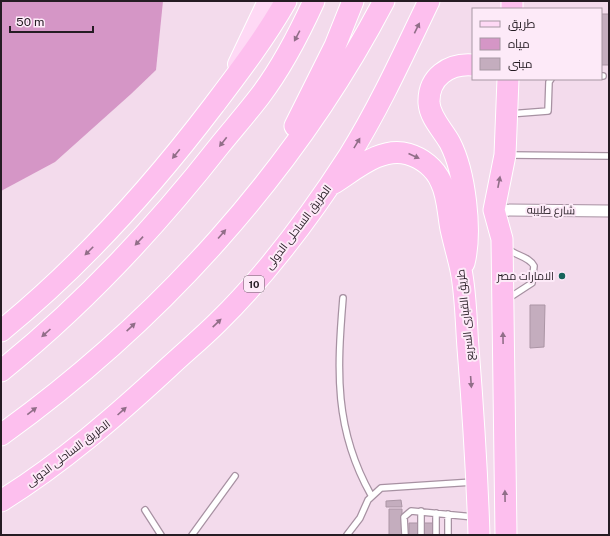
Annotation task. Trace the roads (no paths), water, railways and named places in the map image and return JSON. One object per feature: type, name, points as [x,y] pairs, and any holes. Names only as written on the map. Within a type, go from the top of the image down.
[{"type":"highway","points":[[1,331],[69,271],[112,228],[152,184],[264,37],[286,1]]},
{"type":"highway","points":[[1,371],[42,336],[102,280],[175,200],[261,95],[294,42],[314,1]]},
{"type":"highway","points":[[256,194],[317,83],[353,1]]},
{"type":"highway","points":[[1,435],[68,383],[156,304],[198,262],[256,194],[321,108],[350,63],[384,1]]},
{"type":"highway","name":"الطريق الساحلى الدولى","points":[[1,501],[95,434],[218,322],[286,245],[329,186],[384,94],[430,1]]},
{"type":"highway","points":[[461,271],[466,256],[468,232],[466,207],[459,170],[449,142],[432,116],[429,105],[430,93],[434,82],[441,74],[450,67],[461,64],[472,65]]},
{"type":"highway","points":[[504,91],[505,155],[494,210],[502,239],[506,535]]},
{"type":"highway","name":"طريق القبارى السريع","points":[[329,186],[383,154],[398,152],[406,153],[422,160],[436,172],[445,189],[450,224],[461,271],[479,526]]},
{"type":"main road","points":[[225,90],[267,1]]},
{"type":"street","name":"شارع طليبه","points":[[494,210],[609,211]]},
{"type":"lane","points":[[504,91],[548,111],[550,80]]},
{"type":"lane","points":[[505,155],[609,156]]},
{"type":"lane","points":[[502,239],[510,251],[532,262],[534,271],[532,283],[512,294],[502,309]]},
{"type":"lane","points":[[343,298],[338,361],[343,416],[353,456],[360,475],[371,495]]},
{"type":"lane","points":[[192,535],[235,476]]},
{"type":"lane","points":[[347,535],[360,518],[371,495],[387,487],[477,482]]},
{"type":"lane","points":[[145,510],[161,535]]},
{"type":"lane","points":[[404,535],[404,520],[406,514],[411,511],[448,514],[479,526]]},
{"type":"lane","points":[[421,511],[421,535]]},
{"type":"lane","points":[[436,513],[436,535]]},
{"type":"lane","points":[[448,514],[448,535]]},
{"type":"water","points":[[1,1],[163,1],[156,70],[55,162],[1,191]]},
{"type":"place","name":"الامارات مصر","points":[[562,276]]}]
